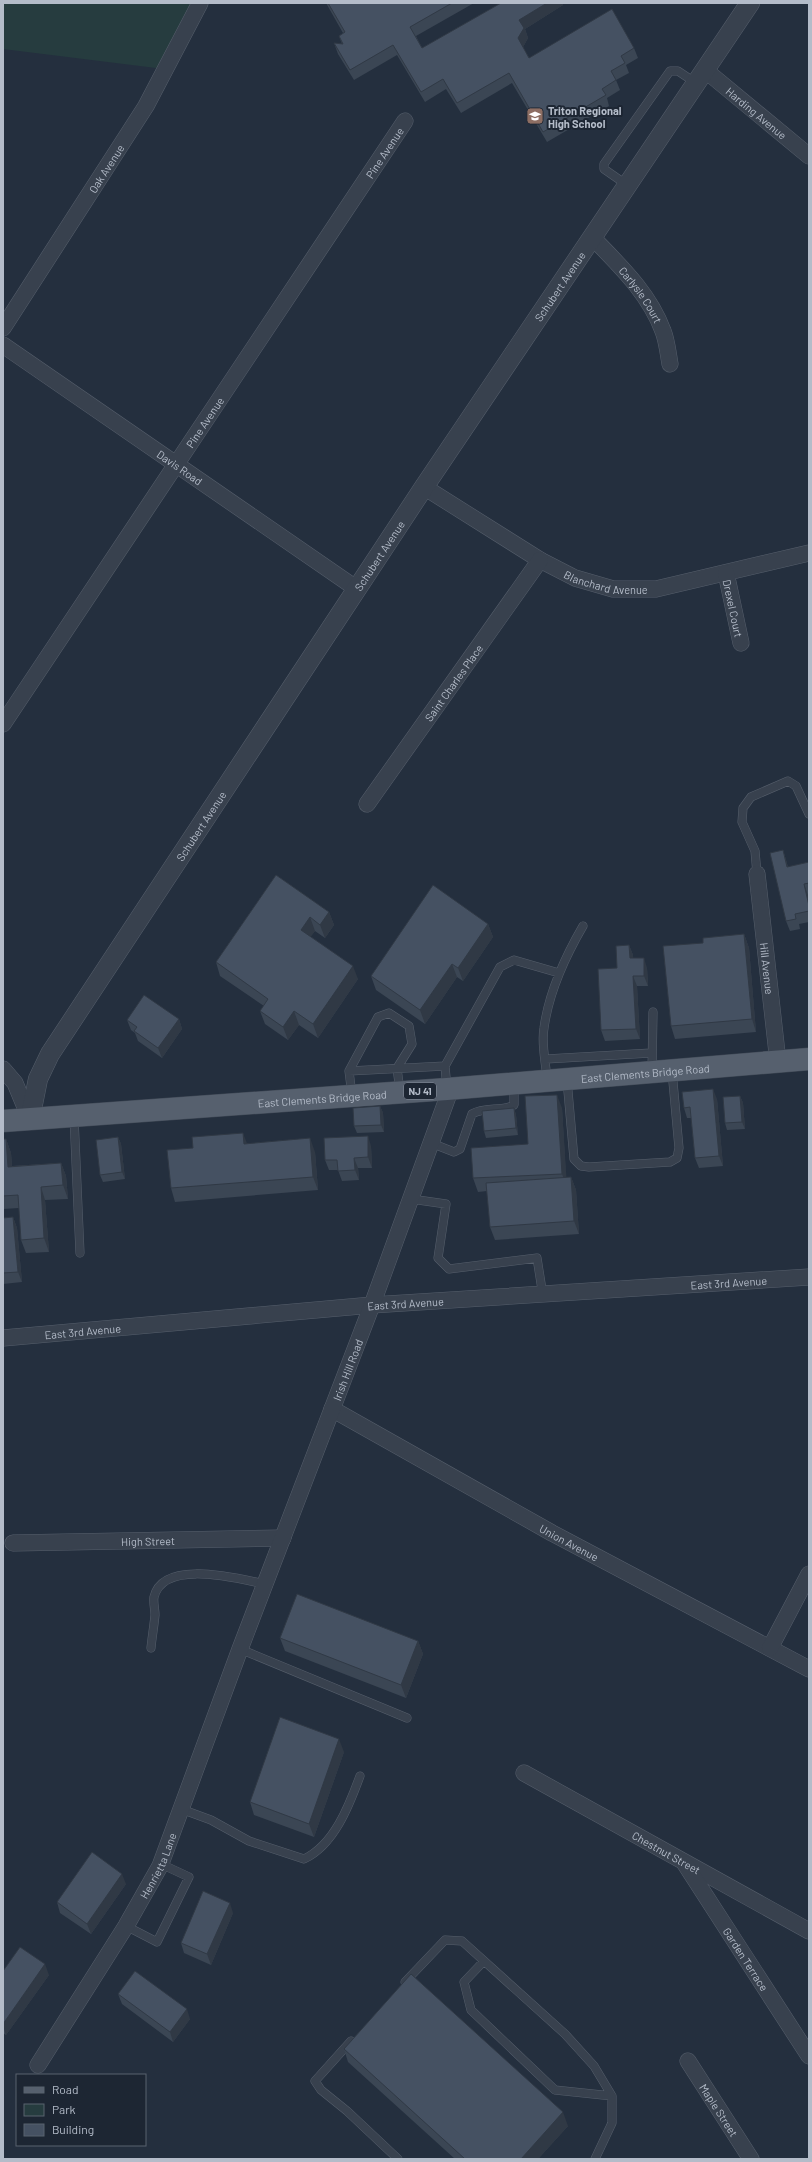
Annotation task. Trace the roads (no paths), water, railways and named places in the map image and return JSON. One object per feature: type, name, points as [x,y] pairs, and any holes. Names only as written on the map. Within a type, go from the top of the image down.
[{"type":"main road","name":"East Clements Bridge Road","points":[[3,1121],[557,1080],[658,1065],[778,1062],[809,1059]]},
{"type":"street","name":"Oak Avenue","points":[[3,328],[146,106],[200,3]]},
{"type":"street","name":"Schubert Avenue","points":[[30,1119],[38,1079],[50,1054],[424,487],[750,3]]},
{"type":"street","name":"Harding Avenue","points":[[700,77],[809,156]]},
{"type":"street","name":"Pine Avenue","points":[[3,724],[405,121]]},
{"type":"street","name":"Carlysle Court","points":[[592,237],[620,266],[648,301],[663,332],[670,364]]},
{"type":"street","name":"Davis Road","points":[[3,345],[357,589]]},
{"type":"street","name":"Blanchard Avenue","points":[[424,487],[540,560],[574,578],[614,589],[656,589],[809,554]]},
{"type":"street","name":"Saint Charles Place","points":[[367,804],[540,560]]},
{"type":"street","name":"Drexel Court","points":[[726,573],[741,644]]},
{"type":"street","name":"Hill Avenue","points":[[757,874],[778,1062]]},
{"type":"street","points":[[3,1069],[16,1083],[30,1119]]},
{"type":"street","name":"Irish Hill Road","points":[[240,1649],[372,1305],[449,1089]]},
{"type":"street","name":"East 3rd Avenue","points":[[3,1338],[372,1305],[543,1296],[809,1277]]},
{"type":"street","name":"Union Avenue","points":[[332,1409],[552,1533],[809,1669]]},
{"type":"street","name":"High Street","points":[[13,1543],[283,1538]]},
{"type":"street","points":[[770,1648],[809,1574]]},
{"type":"street","name":"Henrietta Lane","points":[[38,2064],[126,1926],[160,1864],[240,1649]]},
{"type":"street","name":"Chestnut Street","points":[[524,1773],[809,1931]]},
{"type":"street","name":"Garden Terrace","points":[[683,1862],[809,2056]]},
{"type":"street","name":"Maple Street","points":[[688,2061],[751,2159]]},
{"type":"lane","points":[[627,185],[604,169],[604,164],[670,71],[678,71],[700,77]]},
{"type":"lane","points":[[757,874],[755,851],[742,822],[743,808],[751,797],[788,781],[796,786],[809,814]]},
{"type":"lane","points":[[583,926],[565,956],[549,1002],[543,1029],[546,1059],[557,1080],[574,1159],[581,1166],[589,1168],[670,1162],[677,1158],[679,1148],[658,1065],[653,1012]]},
{"type":"lane","points":[[449,1089],[445,1066],[500,967],[514,960],[559,973]]},
{"type":"lane","points":[[352,1096],[350,1071],[378,1017],[389,1013],[409,1026],[412,1044],[397,1068],[400,1092]]},
{"type":"lane","points":[[546,1059],[658,1065]]},
{"type":"lane","points":[[350,1071],[445,1066]]},
{"type":"lane","points":[[431,1143],[454,1152],[460,1149],[472,1114],[480,1109],[507,1109],[514,1105],[514,1083]]},
{"type":"lane","points":[[74,1116],[80,1253]]},
{"type":"lane","points":[[411,1199],[446,1204],[438,1258],[449,1269],[537,1258],[543,1296]]},
{"type":"lane","points":[[151,1648],[154,1596],[161,1584],[176,1575],[210,1575],[266,1584]]},
{"type":"lane","points":[[240,1649],[407,1718]]},
{"type":"lane","points":[[181,1809],[211,1820],[249,1841],[304,1859],[316,1853],[346,1813],[360,1776]]},
{"type":"lane","points":[[126,1926],[157,1942],[189,1877],[160,1864]]},
{"type":"lane","points":[[398,1990],[445,1940],[462,1941],[565,2034],[594,2066],[612,2096],[612,2123],[595,2159]]},
{"type":"lane","points":[[484,1962],[464,1982],[471,2010],[555,2090],[612,2096]]},
{"type":"lane","points":[[356,2035],[315,2081],[321,2090],[347,2111],[398,2159]]},
{"type":"place","name":"Triton Regional High School","points":[[535,116]]}]
